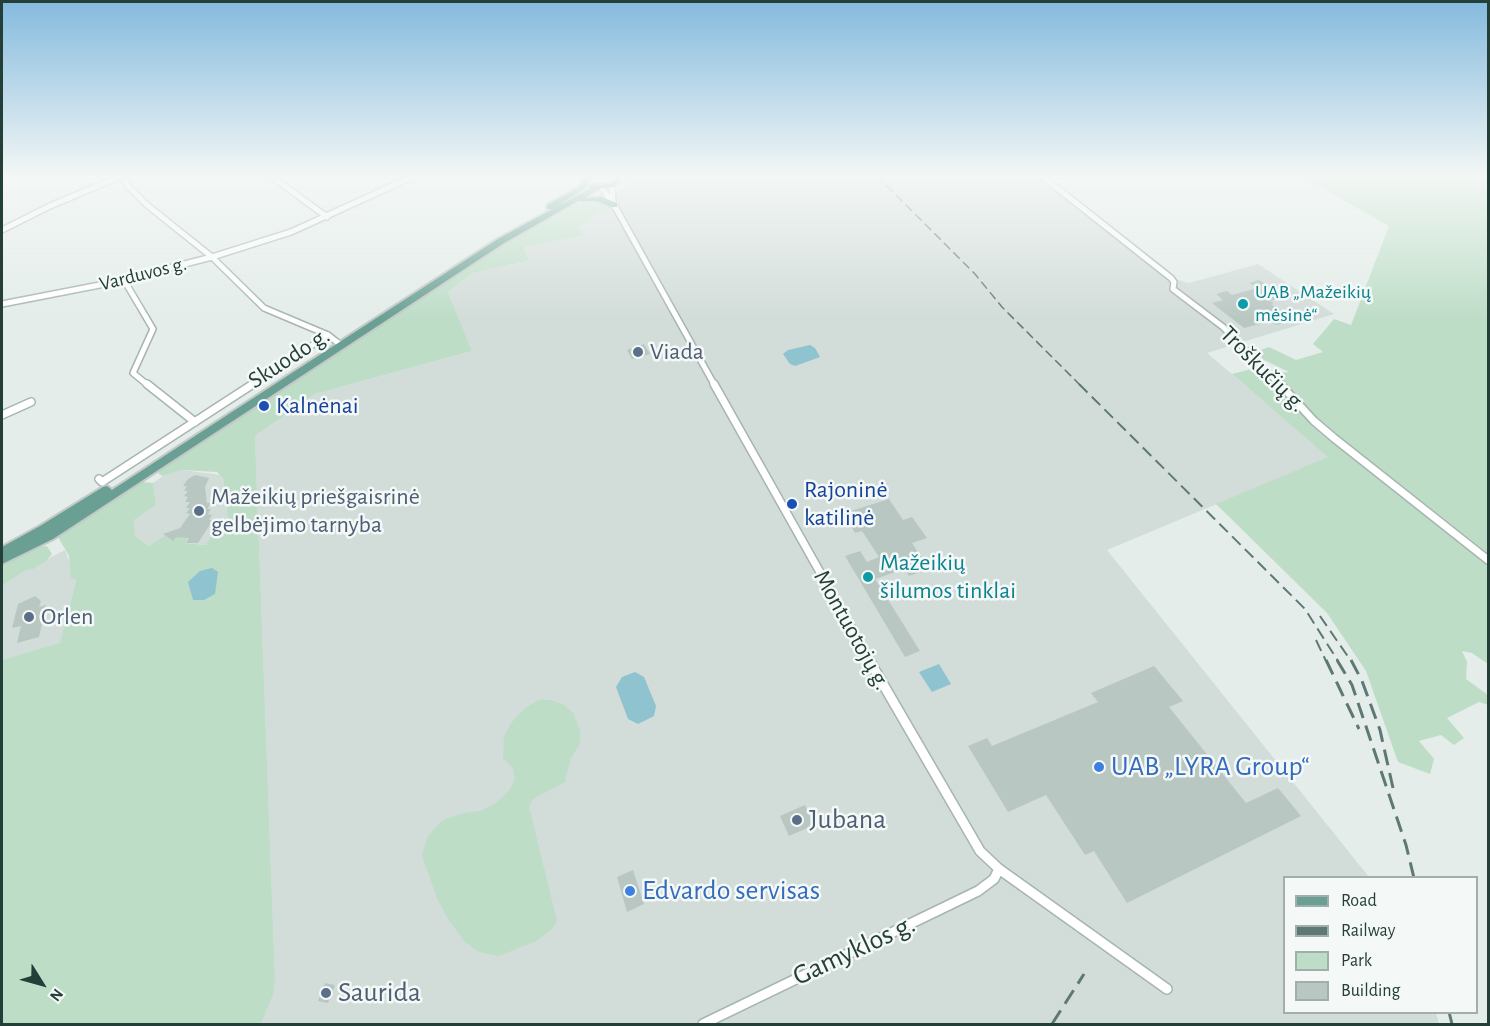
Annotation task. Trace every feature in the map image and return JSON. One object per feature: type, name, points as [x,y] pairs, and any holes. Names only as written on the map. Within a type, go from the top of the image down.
[{"type":"main road","name":"Skuodo g.","points":[[2,560],[49,536],[495,238],[520,224]]},
{"type":"main road","name":"Skuodo g.","points":[[2,552],[44,529],[501,241],[533,224]]},
{"type":"street","points":[[171,224],[212,257],[264,308],[328,335],[339,344]]},
{"type":"street","name":"Varduvos g.","points":[[2,304],[124,280],[212,257],[310,224]]},
{"type":"street","name":"Montuotojų g.","points":[[624,224],[921,753],[980,851],[999,869],[1167,989]]},
{"type":"street","name":"Troškučių g.","points":[[1102,224],[1170,278],[1174,282],[1173,289],[1250,351],[1314,420],[1334,438],[1488,560]]},
{"type":"street","points":[[124,280],[153,329],[133,373],[195,422]]},
{"type":"street","points":[[99,479],[102,482],[328,335]]},
{"type":"street","points":[[2,415],[31,402]]},
{"type":"street","name":"Gamyklos g.","points":[[703,1024],[978,891],[994,879],[999,869]]},
{"type":"shaded area","points":[[582,224],[1103,224],[1171,278],[1189,283],[1258,264],[1334,314],[1207,353],[1329,457],[1107,550],[1368,876],[1283,876],[1283,1014],[1436,1014],[1439,1024],[261,1024],[274,993],[275,978],[255,436],[315,394],[472,351],[448,292],[473,273],[527,261],[529,258],[522,247],[581,236],[578,227]]},
{"type":"shaded area","points":[[182,470],[221,475],[228,521],[217,537],[206,545],[185,543],[188,537],[149,546],[135,536],[134,520],[156,505],[153,483],[163,476]]},
{"type":"shaded area","points":[[65,550],[71,566],[71,576],[76,579],[60,644],[2,660],[2,586],[26,570]]},
{"type":"green space","points":[[539,224],[582,224],[578,227],[582,236],[523,247],[529,259],[527,261],[473,273],[448,292],[472,351],[315,394],[255,436],[275,978],[274,993],[261,1024],[2,1024],[2,660],[60,643],[76,580],[71,578],[69,556],[58,537],[59,534],[137,483],[142,482],[153,483],[156,505],[134,520],[135,536],[149,546],[165,536],[171,540],[175,536],[188,537],[185,543],[206,545],[211,537],[218,537],[228,521],[223,478],[217,472],[182,470],[163,476],[158,470],[510,239]]},
{"type":"green space","points":[[1385,224],[1488,224],[1488,664],[1472,653],[1462,651],[1467,662],[1466,679],[1488,695],[1488,705],[1479,702],[1447,718],[1464,738],[1454,745],[1441,735],[1419,741],[1434,759],[1430,774],[1398,762],[1366,671],[1327,613],[1216,504],[1328,457],[1232,374],[1259,367],[1267,374],[1289,372],[1264,360],[1256,352],[1269,347],[1296,360],[1323,352],[1313,344],[1334,319],[1351,325],[1389,226]]},
{"type":"green space","points":[[47,546],[52,554],[46,561],[33,569],[26,570],[2,586],[2,566],[38,547]]},
{"type":"green space","points":[[539,700],[551,700],[564,705],[573,713],[580,730],[580,743],[570,760],[565,782],[533,799],[529,807],[557,921],[552,929],[536,941],[499,956],[479,952],[465,942],[448,919],[437,898],[422,855],[428,836],[443,820],[464,813],[480,811],[496,803],[509,791],[515,779],[513,768],[503,758],[504,736],[512,722],[524,709]]},
{"type":"water","points":[[810,345],[815,348],[820,357],[795,366],[790,364],[783,354],[788,350]]},
{"type":"water","points":[[212,568],[218,572],[215,594],[204,600],[193,600],[188,582],[200,571]]},
{"type":"water","points":[[939,664],[951,684],[932,692],[919,672]]},
{"type":"water","points":[[635,672],[644,677],[656,706],[654,716],[638,724],[628,719],[616,687],[622,677]]},
{"type":"building","name":"UAB „Mažeikių mėsinė“","points":[[1259,280],[1280,292],[1272,294],[1278,299],[1270,301],[1274,303],[1271,304],[1292,320],[1276,325],[1270,321],[1244,328],[1212,303],[1223,300],[1216,294],[1227,291],[1232,295],[1253,289],[1256,287],[1249,283]]},
{"type":"building","name":"Viada","points":[[644,344],[650,354],[632,359],[627,350]]},
{"type":"building","name":"Mažeikių priešgaisrinė gelbėjimo tarnyba","points":[[195,475],[209,478],[205,487],[207,503],[211,503],[207,509],[211,509],[208,514],[212,515],[209,520],[213,520],[198,543],[186,543],[189,538],[176,537],[173,541],[163,534],[180,528],[190,514],[186,513],[190,508],[186,508],[190,502],[185,502],[188,497],[184,496],[188,491],[184,491],[187,486],[183,486]]},
{"type":"building","name":"Mažeikių šilumos tinklai","points":[[889,499],[903,520],[912,517],[927,538],[912,543],[929,569],[909,576],[904,569],[875,579],[920,651],[905,657],[845,556],[860,551],[867,562],[879,557],[862,531],[855,533],[848,521],[856,518],[851,511]]},
{"type":"building","name":"Orlen","points":[[35,596],[41,601],[39,607],[46,605],[39,637],[17,643],[21,626],[12,628],[18,604]]},
{"type":"building","name":"UAB „LYRA Group“","points":[[1154,666],[1183,701],[1169,707],[1246,803],[1278,788],[1301,816],[1127,903],[1094,851],[1085,855],[1046,795],[1008,812],[968,746],[987,738],[992,746],[1098,702],[1091,693]]},
{"type":"building","name":"Jubana","points":[[805,805],[814,825],[789,836],[780,816]]},
{"type":"building","name":"Edvardo servisas","points":[[633,870],[644,904],[627,912],[617,877]]},
{"type":"building","name":"Saurida","points":[[325,983],[335,985],[328,1003],[318,1001]]},
{"type":"railway","points":[[925,224],[975,274],[1002,307],[1079,384]]},
{"type":"railway","points":[[1079,384],[1305,609],[1338,661]]},
{"type":"railway","points":[[1320,616],[1351,661]]},
{"type":"railway","points":[[1316,640],[1326,661]]},
{"type":"railway","points":[[1326,660],[1359,729]]},
{"type":"railway","points":[[1337,660],[1352,685],[1406,845],[1414,876]]},
{"type":"railway","points":[[1351,660],[1362,681],[1380,730],[1393,788]]},
{"type":"railway","points":[[1052,1024],[1084,974]]},
{"type":"railway","points":[[1450,1014],[1452,1024]]},
{"type":"place","name":"UAB „Mažeikių mėsinė“","points":[[1243,304]]},
{"type":"place","name":"Viada","points":[[638,352]]},
{"type":"place","name":"Kalnėnai","points":[[264,406]]},
{"type":"place","name":"Rajoninė katilinė","points":[[792,504]]},
{"type":"place","name":"Mažeikių priešgaisrinė gelbėjimo tarnyba","points":[[199,511]]},
{"type":"place","name":"Mažeikių šilumos tinklai","points":[[868,577]]},
{"type":"place","name":"Orlen","points":[[29,617]]},
{"type":"place","name":"UAB „LYRA Group“","points":[[1099,767]]},
{"type":"place","name":"Jubana","points":[[797,820]]},
{"type":"place","name":"Edvardo servisas","points":[[630,891]]},
{"type":"place","name":"Saurida","points":[[326,993]]}]
